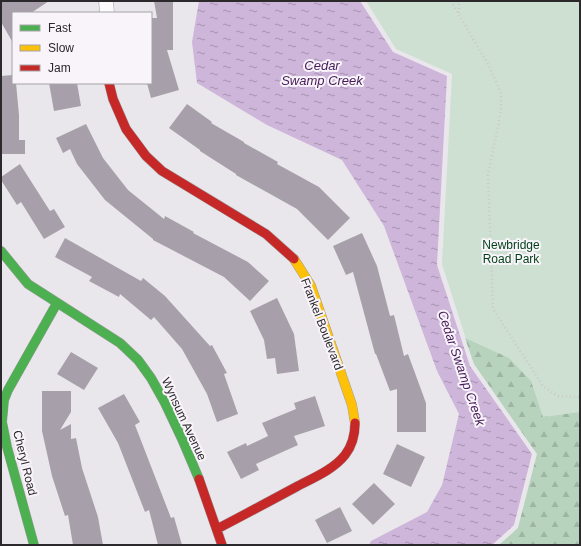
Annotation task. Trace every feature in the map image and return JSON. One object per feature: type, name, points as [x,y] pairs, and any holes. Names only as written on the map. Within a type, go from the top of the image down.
[{"type":"street","points":[[106,1],[107,12]]},
{"type":"street","name":"Frankel Boulevard","points":[[109,84],[113,99],[126,129],[146,156],[162,171],[266,234],[289,254],[299,266],[311,286],[355,416],[355,435],[345,454],[335,464],[317,476],[217,529]]},
{"type":"street","name":"Wynsum Avenue","points":[[1,251],[28,284],[120,343],[138,360],[151,378],[165,403],[182,439],[222,545]]},
{"type":"street","name":"Cheryl Road","points":[[34,545],[7,447],[2,422],[4,400],[8,390],[57,303]]},
{"type":"path","points":[[451,1],[489,66],[501,93],[501,111],[488,175],[493,309],[543,386],[558,396],[580,397]]},
{"type":"path","points":[[459,1],[459,14]]},
{"type":"green space","name":"Newbridge Road Park","points":[[366,1],[580,1],[580,545],[499,545],[518,528],[537,454],[474,364],[442,264],[452,74],[396,49]]},
{"type":"green space","points":[[465,338],[509,358],[531,381],[543,417],[580,412],[580,545],[499,545],[518,528],[537,454],[474,364]]},
{"type":"water","name":"Cedar Swamp Creek","points":[[199,1],[360,1],[393,52],[447,76],[437,265],[470,366],[532,454],[514,525],[492,545],[369,545],[371,541],[427,512],[442,485],[459,414],[437,371],[384,226],[342,160],[267,125],[197,83],[192,42]]},
{"type":"building","points":[[1,1],[49,1],[32,12],[12,12],[12,41],[1,22]]},
{"type":"building","points":[[154,1],[173,1],[173,50],[167,50],[179,90],[151,98],[147,84],[152,84],[152,18],[157,18]]},
{"type":"building","points":[[12,75],[12,84],[16,84],[19,115],[19,140],[25,140],[25,154],[1,154],[1,76]]},
{"type":"building","points":[[49,84],[77,84],[81,106],[54,111]]},
{"type":"building","points":[[187,104],[212,122],[211,123],[278,162],[277,164],[319,187],[350,218],[328,240],[297,209],[236,175],[200,151],[169,128]]},
{"type":"building","points":[[86,124],[103,158],[128,190],[164,219],[165,216],[194,232],[193,233],[248,262],[269,281],[250,301],[224,277],[153,240],[105,200],[77,164],[70,149],[63,153],[56,138]]},
{"type":"building","points":[[20,164],[50,211],[54,209],[65,227],[44,239],[21,202],[17,205],[1,180],[1,177]]},
{"type":"building","points":[[362,233],[377,266],[390,316],[394,315],[404,356],[408,354],[426,403],[426,432],[397,432],[397,389],[390,391],[375,354],[353,272],[346,275],[333,246]]},
{"type":"building","points":[[65,238],[141,281],[143,278],[165,296],[210,346],[212,345],[227,373],[224,374],[238,414],[217,422],[207,394],[182,349],[154,317],[151,320],[120,294],[119,297],[89,281],[92,277],[55,257]]},
{"type":"building","points":[[277,298],[294,334],[299,371],[277,374],[275,358],[267,359],[264,340],[250,311]]},
{"type":"building","points":[[71,352],[98,368],[84,390],[57,374]]},
{"type":"building","points":[[42,391],[71,391],[71,412],[60,430],[71,424],[71,439],[76,438],[82,468],[98,517],[103,545],[73,545],[68,515],[65,516],[52,476],[42,431]]},
{"type":"building","points":[[124,394],[140,422],[135,425],[171,518],[174,517],[182,545],[158,545],[149,510],[145,512],[118,443],[98,408]]},
{"type":"building","points":[[315,396],[325,426],[294,436],[298,445],[256,464],[259,470],[241,479],[227,452],[246,443],[247,446],[268,436],[262,423],[296,409],[294,403]]},
{"type":"building","points":[[397,444],[425,457],[411,487],[383,474]]},
{"type":"building","points":[[374,483],[395,504],[373,525],[352,504]]},
{"type":"building","points":[[340,507],[352,531],[327,543],[315,520]]},
{"type":"traffic: fast","points":[[1,251],[28,284],[120,343],[138,360],[151,378],[165,403],[199,479]]},
{"type":"traffic: fast","points":[[34,545],[7,447],[2,422],[4,400],[8,390],[57,303]]},
{"type":"traffic: slow","points":[[294,259],[311,286],[352,405],[355,423]]},
{"type":"traffic: jam","points":[[109,84],[113,99],[126,129],[146,156],[162,171],[266,234],[294,259]]},
{"type":"traffic: jam","points":[[217,529],[316,477],[335,465],[350,448],[354,436],[355,423]]},
{"type":"traffic: jam","points":[[199,479],[222,545]]}]
